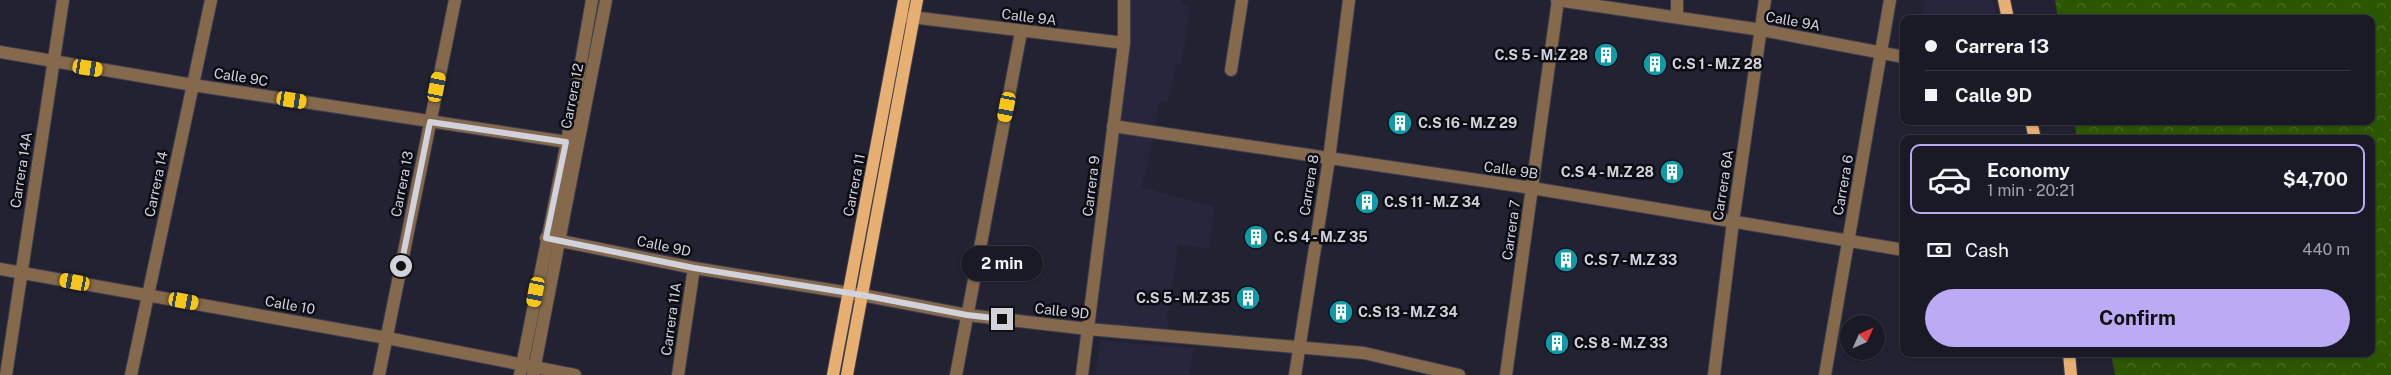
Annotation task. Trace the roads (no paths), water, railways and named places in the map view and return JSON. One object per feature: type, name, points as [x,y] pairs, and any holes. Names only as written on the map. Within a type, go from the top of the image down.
[{"type":"main road","name":"Carrera 11","points":[[833,375],[855,295],[907,16],[904,0]]},
{"type":"main road","name":"Carrera 11","points":[[907,16],[917,0]]},
{"type":"main road","points":[[2004,0],[2007,15]]},
{"type":"main road","name":"Carrera 11","points":[[847,375],[855,295]]},
{"type":"main road","points":[[2068,357],[2071,375]]},
{"type":"street","name":"Carrera 14A","points":[[6,375],[63,0]]},
{"type":"street","name":"Carrera 14","points":[[131,375],[211,0]]},
{"type":"street","name":"Carrera 13","points":[[379,375],[455,0]]},
{"type":"street","name":"Carrera 12","points":[[553,239],[566,142],[592,0]]},
{"type":"street","name":"Carrera 12","points":[[528,370],[553,239],[606,0]]},
{"type":"street","name":"Carrera 9","points":[[1082,375],[1124,43],[1124,0]]},
{"type":"street","points":[[1231,70],[1242,0]]},
{"type":"street","name":"Carrera 8","points":[[1296,375],[1329,159],[1349,0]]},
{"type":"street","name":"Calle 9A","points":[[1558,0],[1762,30],[1900,56]]},
{"type":"street","name":"Carrera 7","points":[[1506,375],[1558,0]]},
{"type":"street","points":[[1677,0],[1677,18]]},
{"type":"street","name":"Carrera 6A","points":[[1714,375],[1733,222],[1765,0]]},
{"type":"street","name":"Carrera 6","points":[[1825,375],[1890,0]]},
{"type":"street","name":"Calle 9A","points":[[907,16],[1022,32],[1124,43]]},
{"type":"street","points":[[956,375],[1022,32]]},
{"type":"street","name":"Calle 9C","points":[[0,52],[193,85],[566,142]]},
{"type":"street","name":"Calle 9B","points":[[1114,126],[1532,188],[1900,249]]},
{"type":"street","name":"Calle 9D","points":[[553,239],[694,268],[967,315],[1088,329],[1364,353],[1459,375]]},
{"type":"street","name":"Carrera 11A","points":[[678,375],[694,268]]},
{"type":"street","name":"Calle 10","points":[[0,269],[386,338],[528,370],[575,375]]},
{"type":"place","name":"C.S 5 - M.Z 28","points":[[1606,55]]},
{"type":"place","name":"C.S 1 - M.Z 28","points":[[1655,64]]},
{"type":"place","name":"C.S 16 - M.Z 29","points":[[1400,123]]},
{"type":"place","name":"C.S 4 - M.Z 28","points":[[1672,172]]},
{"type":"place","name":"C.S 11 - M.Z 34","points":[[1367,202]]},
{"type":"place","name":"C.S 4 - M.Z 35","points":[[1256,237]]},
{"type":"place","name":"C.S 7 - M.Z 33","points":[[1566,260]]},
{"type":"place","name":"C.S 5 - M.Z 35","points":[[1248,298]]},
{"type":"place","name":"C.S 13 - M.Z 34","points":[[1341,312]]},
{"type":"place","name":"C.S 8 - M.Z 33","points":[[1557,343]]}]
